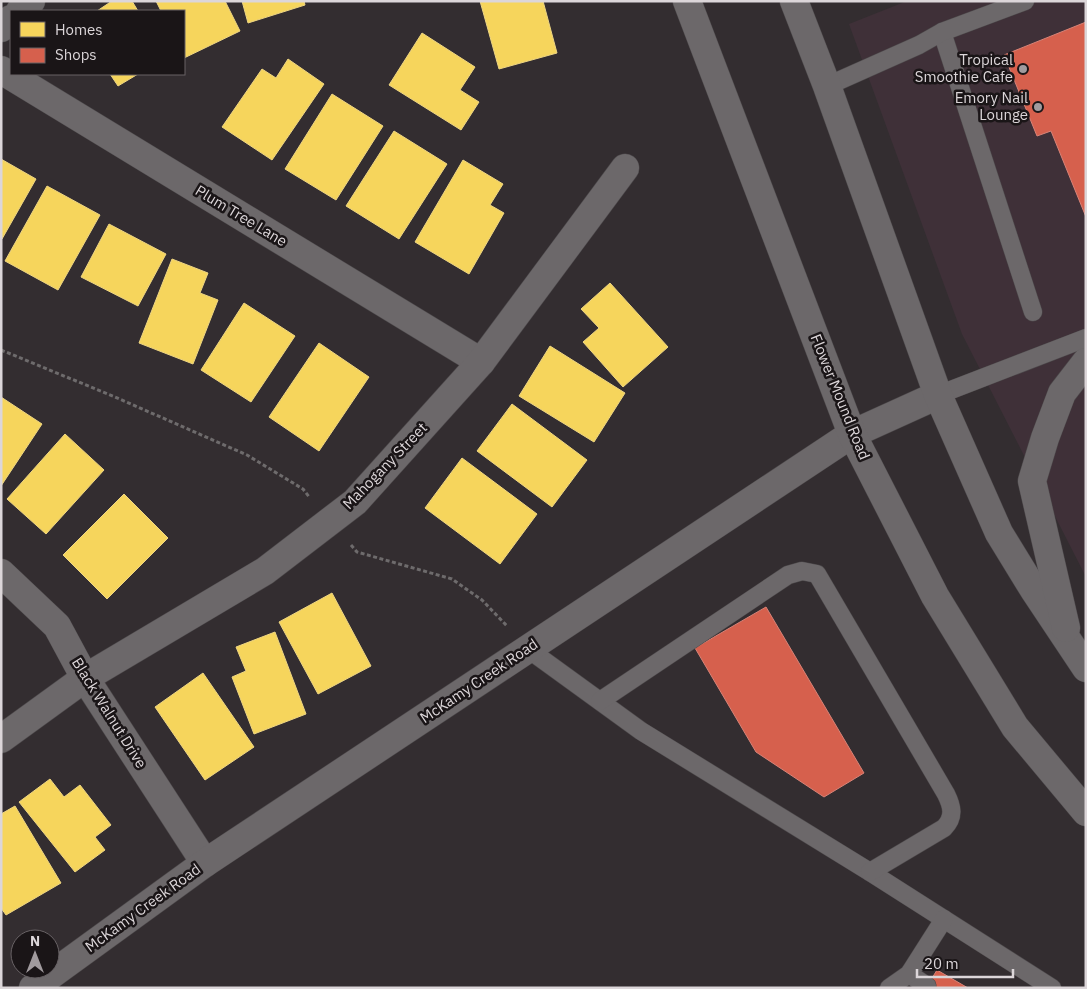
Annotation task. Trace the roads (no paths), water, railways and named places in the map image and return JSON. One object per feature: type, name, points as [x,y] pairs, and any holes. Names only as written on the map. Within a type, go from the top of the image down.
[{"type":"street","points":[[21,10],[31,1]]},
{"type":"street","name":"Flower Mound Road","points":[[687,1],[852,434],[935,596],[1014,727],[1086,812]]},
{"type":"street","points":[[794,1],[827,86],[938,395],[999,533],[1070,646],[1086,668]]},
{"type":"street","name":"Plum Tree Lane","points":[[1,70],[482,362]]},
{"type":"street","name":"Mahogany Street","points":[[1,739],[85,678],[265,571],[355,502],[482,362],[625,168]]},
{"type":"street","points":[[1070,646],[1032,481],[1045,438],[1062,393],[1086,362]]},
{"type":"street","name":"McKamy Creek Road","points":[[33,988],[205,863],[852,434],[938,395]]},
{"type":"street","name":"Black Walnut Drive","points":[[1,572],[57,626],[85,678],[205,863]]},
{"type":"lane","points":[[827,86],[942,32],[1025,1]]},
{"type":"lane","points":[[942,32],[1033,312]]},
{"type":"lane","points":[[938,395],[1086,338]]},
{"type":"lane","points":[[600,701],[788,575],[802,570],[817,574],[946,794],[952,808],[952,816],[944,828],[870,872]]},
{"type":"lane","points":[[528,649],[641,730],[1052,988]]},
{"type":"lane","points":[[889,988],[909,974],[944,919]]},
{"type":"lane","points":[[909,974],[927,986]]},
{"type":"place","name":"Tropical Smoothie Cafe","points":[[1023,69]]},
{"type":"place","name":"Emory Nail Lounge","points":[[1038,107]]}]
